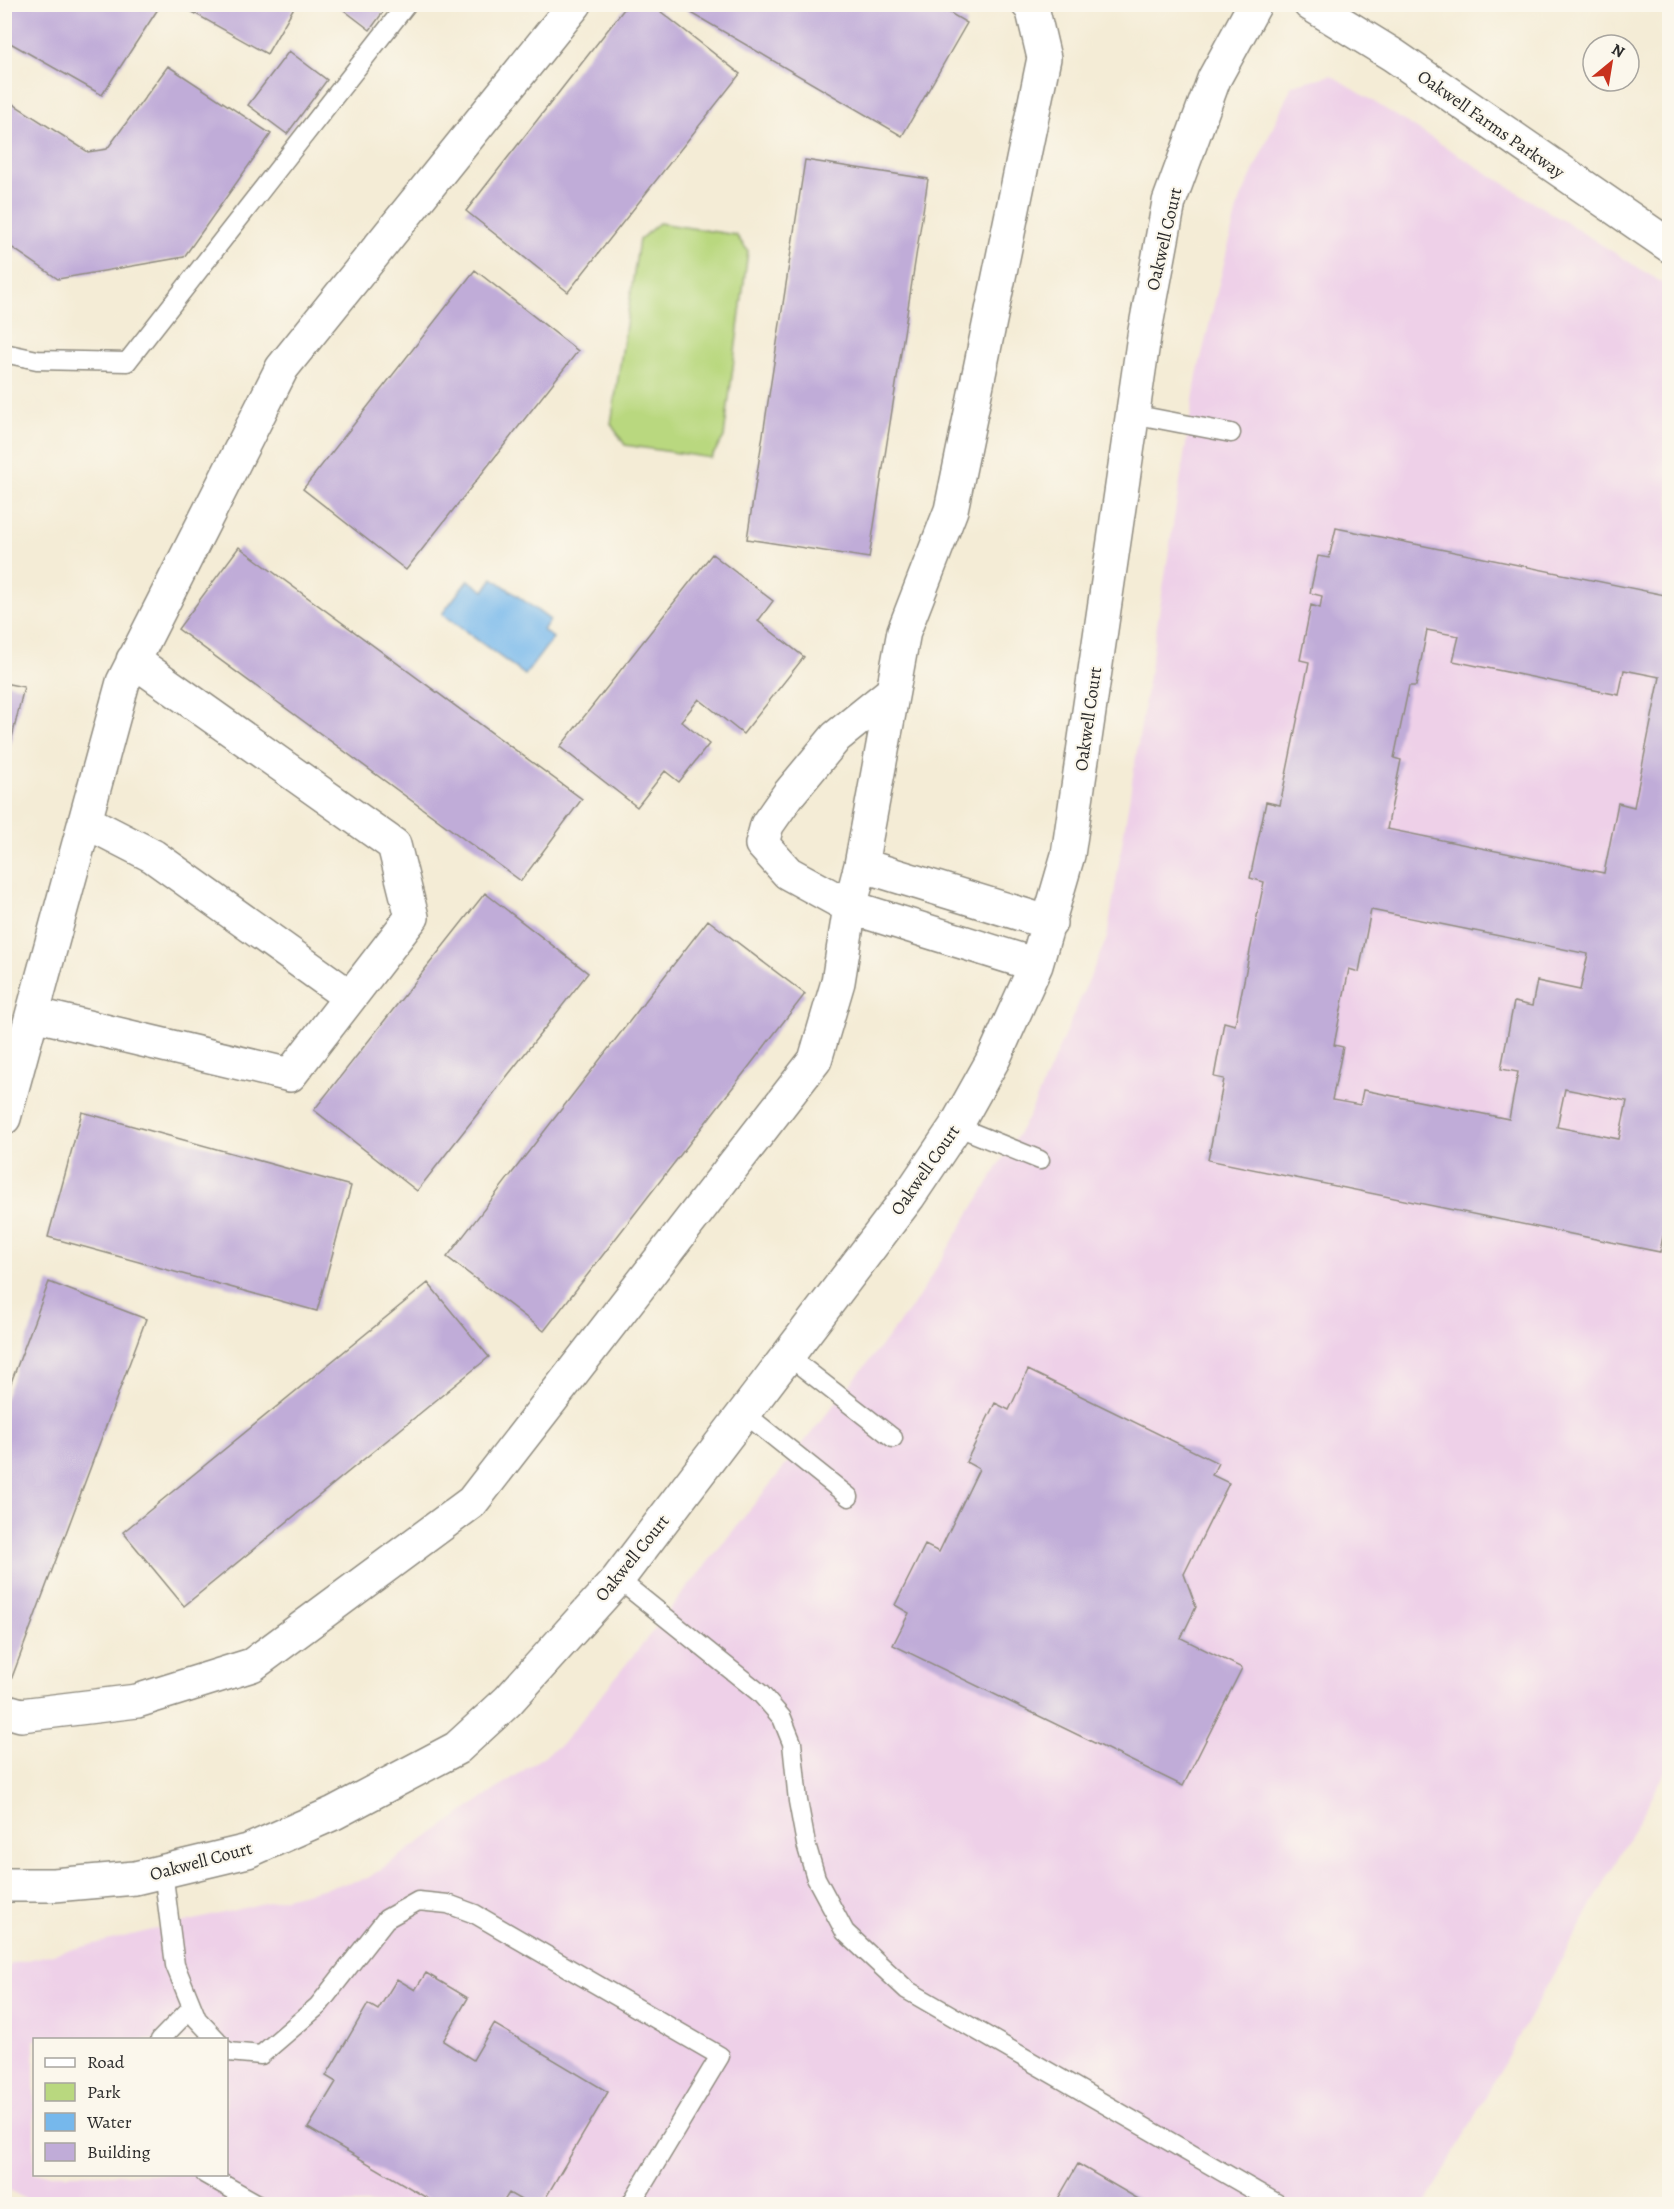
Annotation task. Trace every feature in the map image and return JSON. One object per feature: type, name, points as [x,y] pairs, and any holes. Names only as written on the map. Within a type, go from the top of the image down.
[{"type":"street","points":[[4,1118],[123,682],[282,368],[575,4]]},
{"type":"street","points":[[4,1710],[21,1715],[137,1701],[252,1665],[472,1503],[815,1060],[838,982],[850,907],[861,865],[904,631],[951,510],[1044,57],[1032,8],[1028,4]]},
{"type":"street","name":"Oakwell Court","points":[[4,1885],[54,1885],[135,1878],[248,1851],[334,1813],[457,1748],[508,1701],[618,1579],[909,1196],[956,1125],[994,1058],[1036,965],[1050,923],[1068,855],[1144,336],[1169,202],[1214,78],[1254,4]]},
{"type":"street","name":"Oakwell Farms Parkway","points":[[1310,4],[1393,55],[1670,246]]},
{"type":"street","points":[[33,1014],[290,1075],[411,917],[394,845],[134,660]]},
{"type":"street","points":[[893,691],[836,737],[788,795],[767,825],[762,844],[788,873],[850,907],[1036,965]]},
{"type":"street","points":[[85,821],[153,856],[350,997]]},
{"type":"street","points":[[861,865],[1050,923]]},
{"type":"lane","points":[[4,353],[37,360],[127,362],[407,4]]},
{"type":"lane","points":[[1132,414],[1231,433]]},
{"type":"lane","points":[[956,1125],[1040,1160]]},
{"type":"lane","points":[[788,1355],[893,1438]]},
{"type":"lane","points":[[744,1413],[849,1497]]},
{"type":"lane","points":[[618,1579],[761,1694],[782,1718],[792,1743],[806,1844],[816,1878],[844,1932],[907,1990],[1278,2205]]},
{"type":"lane","points":[[164,1871],[175,1965],[197,2019],[215,2038]]},
{"type":"lane","points":[[228,2051],[261,2055],[318,2006],[386,1919],[418,1901],[448,1904],[475,1914],[720,2056],[631,2205]]},
{"type":"lane","points":[[162,2038],[192,2007]]},
{"type":"lane","points":[[207,2176],[258,2205]]},
{"type":"shaded area","points":[[1331,75],[1669,287],[1669,1766],[1426,2204],[35,2204],[5,2188],[4,1977],[11,1964],[368,1878],[563,1743],[913,1306],[1029,1116],[1107,938],[1197,375],[1238,205],[1292,85]]},
{"type":"green space","points":[[659,223],[736,235],[748,251],[724,437],[711,458],[625,445],[611,424],[639,240]]},
{"type":"water","points":[[493,578],[550,620],[543,630],[553,638],[525,675],[442,614],[468,580],[484,591]]},
{"type":"building","points":[[178,4],[296,4],[267,54]]},
{"type":"building","points":[[336,4],[389,4],[370,30]]},
{"type":"building","points":[[628,4],[651,4],[740,74],[568,292],[466,211]]},
{"type":"building","points":[[676,4],[935,4],[967,23],[902,136]]},
{"type":"building","points":[[14,5],[171,5],[158,9],[102,95],[5,40],[5,20]]},
{"type":"building","points":[[289,51],[327,80],[287,134],[248,105]]},
{"type":"building","points":[[168,66],[271,134],[184,257],[58,279],[4,242],[4,98],[88,152],[107,149]]},
{"type":"building","points":[[805,160],[928,179],[869,558],[747,539]]},
{"type":"building","points":[[475,270],[578,351],[406,570],[303,489]]},
{"type":"building","points":[[1336,528],[1670,596],[1670,1237],[1663,1236],[1660,1252],[1208,1160],[1224,1079],[1214,1077],[1224,1022],[1235,1025],[1264,882],[1250,878],[1266,802],[1280,805],[1309,662],[1300,660],[1311,605],[1320,608],[1322,596],[1310,593],[1318,556],[1329,558]],"holes":[[[1427,630],[1459,636],[1453,661],[1619,695],[1624,670],[1660,677],[1634,807],[1618,803],[1604,873],[1387,829],[1401,760],[1394,758],[1409,686],[1416,686]],[[1371,910],[1588,954],[1580,990],[1537,981],[1532,1006],[1514,1002],[1501,1069],[1518,1072],[1509,1119],[1363,1090],[1360,1105],[1332,1100],[1343,1047],[1334,1045],[1349,969],[1359,972]],[[1565,1089],[1627,1101],[1619,1139],[1557,1127]]]},
{"type":"building","points":[[239,547],[582,799],[521,881],[178,629]]},
{"type":"building","points":[[712,554],[773,601],[758,621],[804,657],[743,734],[699,699],[681,721],[709,744],[679,782],[665,771],[637,807],[560,747]]},
{"type":"building","points":[[4,683],[24,687],[5,767],[4,767]]},
{"type":"building","points":[[485,893],[588,973],[417,1191],[314,1110]]},
{"type":"building","points":[[708,920],[805,994],[544,1331],[447,1257]]},
{"type":"building","points":[[82,1112],[351,1186],[317,1311],[48,1237]]},
{"type":"building","points":[[49,1282],[146,1319],[8,1688],[4,1686],[4,1401]]},
{"type":"building","points":[[428,1283],[489,1357],[184,1606],[123,1532]]},
{"type":"building","points":[[1028,1370],[1218,1463],[1212,1475],[1229,1483],[1184,1574],[1196,1607],[1181,1638],[1242,1668],[1183,1786],[893,1645],[909,1613],[895,1605],[925,1545],[939,1552],[979,1469],[966,1462],[995,1403],[1009,1410]]},
{"type":"building","points":[[426,1973],[468,1998],[443,2041],[473,2060],[494,2024],[608,2092],[542,2204],[528,2204],[509,2193],[502,2204],[437,2204],[308,2128],[336,2082],[326,2076],[368,2004],[378,2010],[397,1979],[415,1990]]},
{"type":"building","points":[[1078,2164],[1147,2204],[1055,2204]]}]
